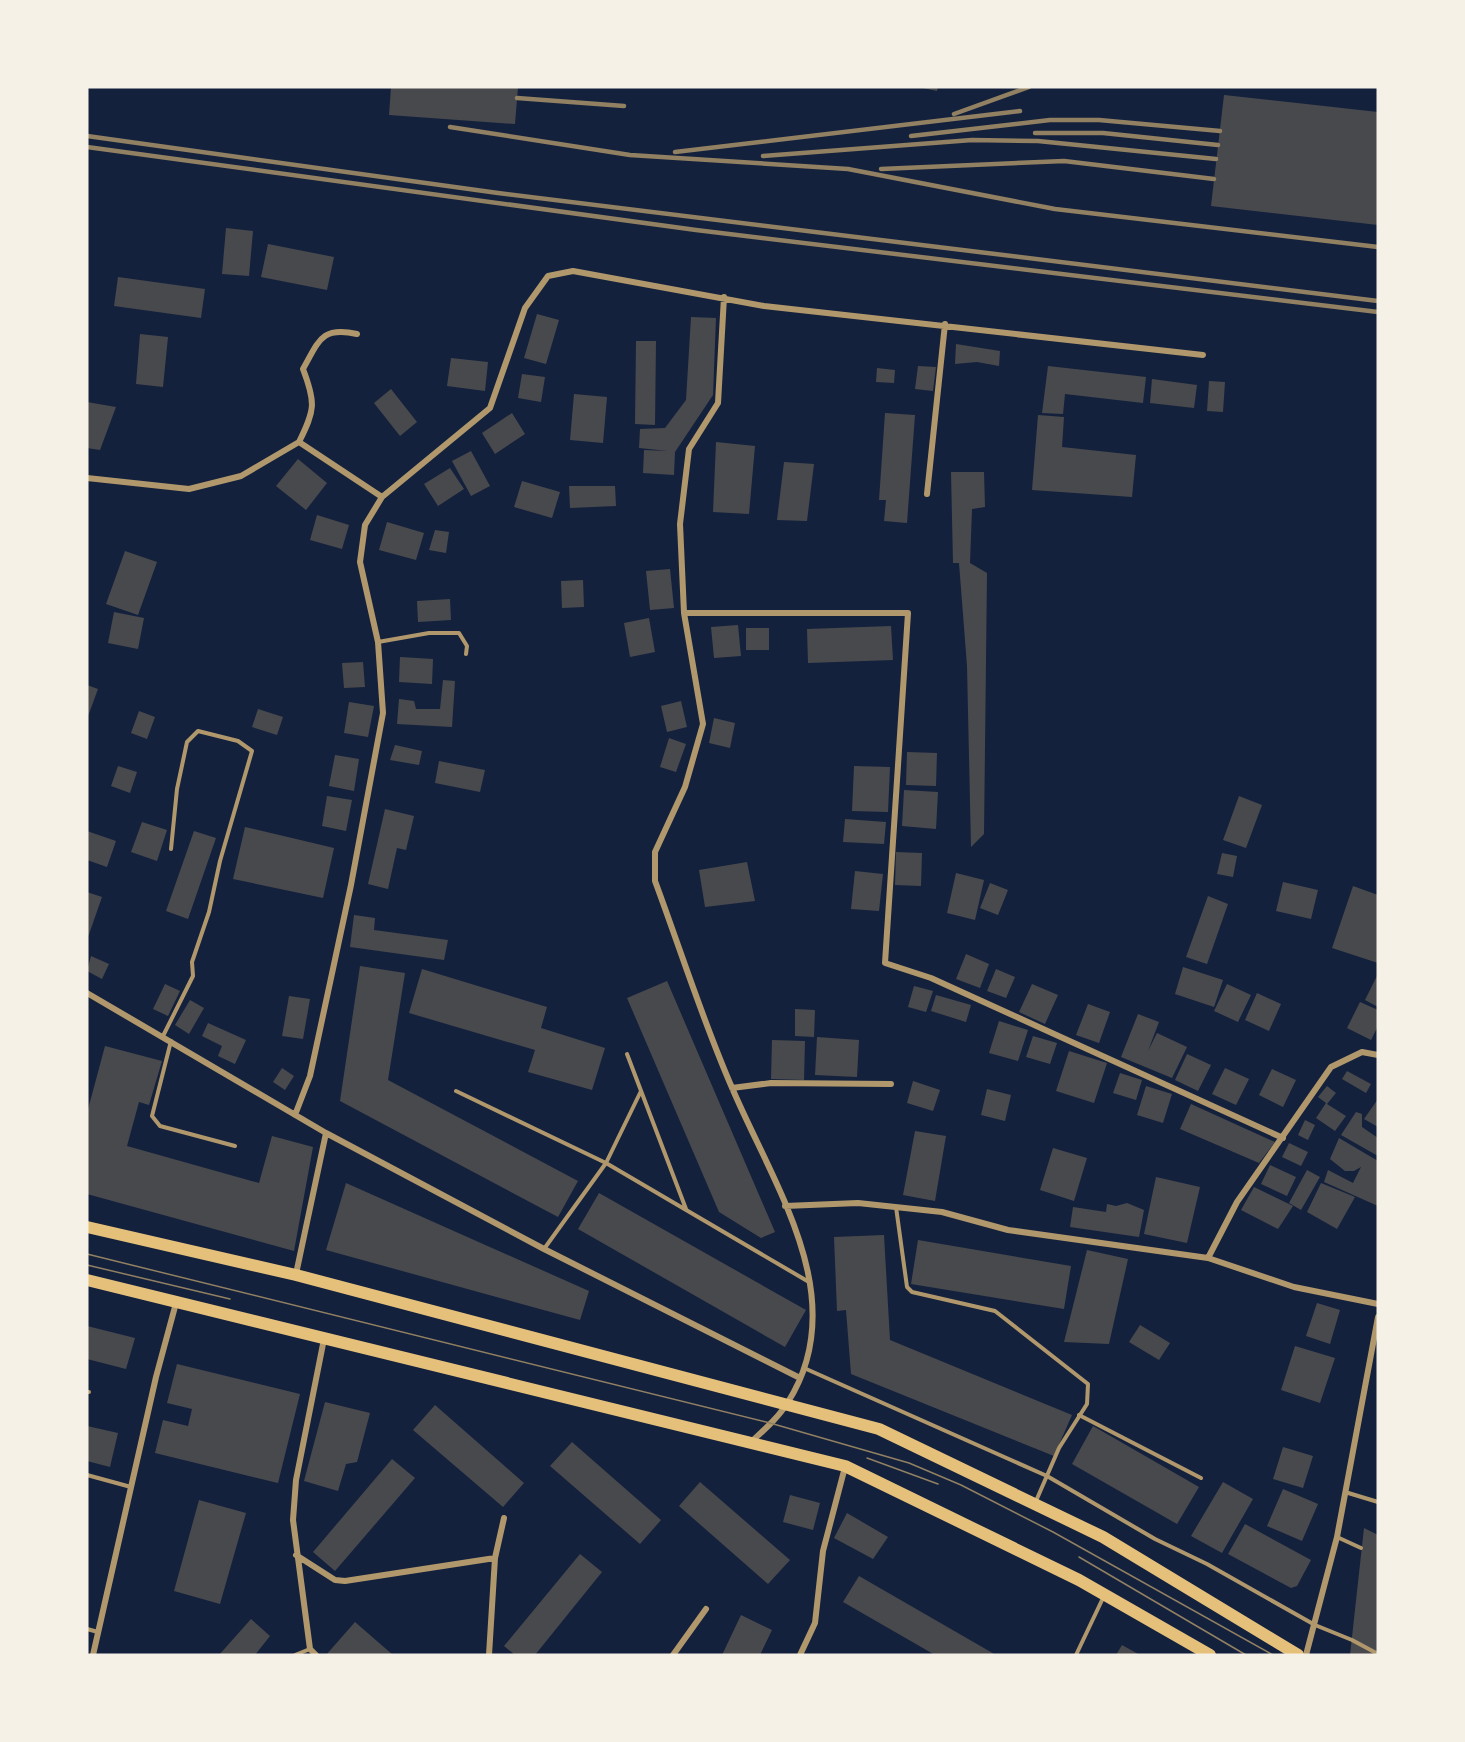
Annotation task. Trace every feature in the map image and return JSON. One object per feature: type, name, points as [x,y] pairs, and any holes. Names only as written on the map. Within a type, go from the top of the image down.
[{"type":"main road","points":[[87,1227],[296,1275],[788,1403],[879,1429],[1102,1538],[1298,1655]]},
{"type":"main road","points":[[87,1280],[845,1466],[1104,1594],[1210,1655]]},
{"type":"street","points":[[296,1115],[310,1076],[351,885],[383,713],[378,642],[360,562],[365,525],[382,497],[490,408],[525,308],[548,276],[573,271],[764,306],[945,324],[1203,355]]},
{"type":"street","points":[[724,297],[718,403],[689,449],[680,524],[684,613],[703,724],[685,787],[655,852],[655,881],[732,1088],[804,1248],[812,1284],[814,1319],[804,1368],[788,1403],[752,1442]]},
{"type":"street","points":[[927,494],[945,324]]},
{"type":"street","points":[[87,478],[189,489],[241,476],[299,442],[313,414],[313,394],[303,369],[321,338],[338,330],[357,334]]},
{"type":"street","points":[[299,442],[382,497]]},
{"type":"street","points":[[684,613],[909,613],[885,963],[931,978],[1283,1138]]},
{"type":"street","points":[[87,993],[171,1040],[326,1133],[544,1249],[800,1378]]},
{"type":"street","points":[[1208,1258],[1237,1202],[1331,1067],[1362,1052],[1378,1054]]},
{"type":"street","points":[[732,1088],[771,1083],[891,1084]]},
{"type":"street","points":[[296,1275],[326,1133]]},
{"type":"street","points":[[785,1206],[858,1203],[942,1212],[1008,1230],[1208,1258],[1294,1287],[1378,1304]]},
{"type":"street","points":[[93,1655],[176,1303]]},
{"type":"street","points":[[1306,1655],[1337,1537],[1378,1321]]},
{"type":"street","points":[[316,1655],[310,1649],[293,1520],[296,1480],[324,1339]]},
{"type":"street","points":[[800,1655],[815,1623],[823,1551],[845,1466]]},
{"type":"street","points":[[489,1655],[495,1558],[504,1518]]},
{"type":"street","points":[[296,1555],[336,1580],[345,1581],[495,1558]]},
{"type":"street","points":[[673,1655],[706,1608]]},
{"type":"lane","points":[[378,642],[429,633],[459,633],[467,646],[466,654]]},
{"type":"lane","points":[[163,1036],[193,976],[192,962],[209,912],[220,861],[252,751],[238,741],[198,731],[187,742],[177,789],[171,849]]},
{"type":"lane","points":[[171,1040],[152,1116],[154,1121],[160,1126],[235,1146]]},
{"type":"lane","points":[[627,1054],[686,1210]]},
{"type":"lane","points":[[456,1091],[606,1163],[812,1284]]},
{"type":"lane","points":[[544,1249],[606,1163],[641,1091]]},
{"type":"lane","points":[[896,1207],[907,1287],[912,1292],[994,1311],[1088,1384],[1087,1404],[1079,1415],[1034,1504]]},
{"type":"lane","points":[[804,1368],[1047,1476],[1155,1539],[1207,1564],[1315,1625],[1352,1640],[1378,1654]]},
{"type":"lane","points":[[1079,1415],[1201,1478]]},
{"type":"lane","points":[[87,1475],[131,1487]]},
{"type":"lane","points":[[1345,1491],[1378,1502]]},
{"type":"lane","points":[[1337,1537],[1362,1548]]},
{"type":"lane","points":[[1076,1655],[1104,1594]]},
{"type":"lane","points":[[87,1629],[99,1632]]},
{"type":"lane","points":[[295,1655],[310,1649]]},
{"type":"building","points":[[391,87],[518,87],[515,124],[389,115]]},
{"type":"building","points":[[918,87],[938,87],[937,91]]},
{"type":"building","points":[[1224,95],[1378,112],[1378,225],[1211,206]]},
{"type":"building","points":[[226,228],[253,231],[249,276],[222,274]]},
{"type":"building","points":[[268,244],[334,257],[327,290],[261,277]]},
{"type":"building","points":[[118,277],[205,289],[201,318],[114,306]]},
{"type":"building","points":[[537,314],[559,320],[546,364],[524,358]]},
{"type":"building","points":[[691,317],[716,318],[713,395],[675,452],[674,475],[643,473],[644,450],[668,451],[639,448],[640,429],[665,428],[686,400]]},
{"type":"building","points":[[140,334],[168,337],[163,387],[136,384]]},
{"type":"building","points":[[636,341],[656,341],[655,425],[635,424]]},
{"type":"building","points":[[956,344],[1000,351],[999,366],[977,362],[955,364]]},
{"type":"building","points":[[451,358],[488,362],[485,391],[447,386]]},
{"type":"building","points":[[918,366],[936,367],[933,391],[915,389]]},
{"type":"building","points":[[1048,366],[1146,377],[1143,403],[1065,394],[1063,414],[1042,413]]},
{"type":"building","points":[[877,368],[895,370],[894,383],[876,382]]},
{"type":"building","points":[[522,374],[545,377],[541,402],[518,398]]},
{"type":"building","points":[[1152,379],[1197,385],[1194,408],[1150,403]]},
{"type":"building","points":[[1209,381],[1225,382],[1223,412],[1207,411]]},
{"type":"building","points":[[391,389],[417,422],[400,436],[374,403]]},
{"type":"building","points":[[574,394],[607,397],[603,443],[570,440]]},
{"type":"building","points":[[87,402],[116,407],[100,450],[87,448]]},
{"type":"building","points":[[512,413],[525,434],[495,454],[482,433]]},
{"type":"building","points":[[885,413],[915,415],[907,523],[884,521],[886,500],[879,500]]},
{"type":"building","points":[[1038,415],[1064,417],[1062,447],[1136,455],[1132,497],[1032,490]]},
{"type":"building","points":[[716,442],[755,446],[749,514],[713,512]]},
{"type":"building","points":[[471,451],[490,486],[471,496],[452,461]]},
{"type":"building","points":[[298,459],[327,483],[306,510],[276,486]]},
{"type":"building","points":[[784,462],[814,464],[807,521],[777,520]]},
{"type":"building","points":[[450,468],[464,489],[438,506],[424,484]]},
{"type":"building","points":[[951,472],[984,472],[985,507],[972,509],[970,563],[987,573],[984,834],[971,847],[967,666],[959,563],[953,563]]},
{"type":"building","points":[[522,481],[560,492],[552,518],[514,507]]},
{"type":"building","points":[[569,486],[615,486],[616,506],[570,508]]},
{"type":"building","points":[[317,515],[349,525],[342,549],[310,540]]},
{"type":"building","points":[[387,522],[424,533],[416,560],[379,550]]},
{"type":"building","points":[[435,530],[449,532],[446,553],[429,550]]},
{"type":"building","points":[[125,551],[157,562],[138,615],[106,604]]},
{"type":"building","points":[[670,569],[674,608],[650,610],[646,571]]},
{"type":"building","points":[[583,580],[584,607],[562,608],[561,581]]},
{"type":"building","points":[[450,599],[451,620],[418,622],[417,601]]},
{"type":"building","points":[[114,612],[144,618],[138,649],[108,643]]},
{"type":"building","points":[[649,618],[655,652],[630,657],[624,623]]},
{"type":"building","points":[[738,625],[741,656],[714,658],[711,627]]},
{"type":"building","points":[[891,626],[893,660],[808,663],[807,629]]},
{"type":"building","points":[[746,628],[769,628],[769,650],[746,650]]},
{"type":"building","points":[[400,657],[433,659],[432,684],[399,682]]},
{"type":"building","points":[[363,662],[365,687],[344,688],[342,663]]},
{"type":"building","points":[[443,680],[455,681],[452,727],[397,724],[399,699],[414,701],[416,709],[440,709]]},
{"type":"building","points":[[87,685],[98,689],[87,719]]},
{"type":"building","points":[[681,701],[687,727],[667,732],[661,706]]},
{"type":"building","points":[[349,702],[374,706],[368,737],[344,733]]},
{"type":"building","points":[[258,709],[283,717],[277,735],[252,727]]},
{"type":"building","points":[[139,711],[155,717],[147,739],[131,733]]},
{"type":"building","points":[[714,718],[735,723],[730,748],[709,743]]},
{"type":"building","points":[[669,738],[686,744],[676,772],[660,767]]},
{"type":"building","points":[[395,745],[422,751],[419,765],[390,760]]},
{"type":"building","points":[[907,752],[937,753],[936,786],[906,785]]},
{"type":"building","points":[[335,755],[359,759],[354,791],[329,786]]},
{"type":"building","points":[[439,761],[485,770],[480,792],[435,783]]},
{"type":"building","points":[[118,766],[137,772],[130,793],[111,786]]},
{"type":"building","points":[[854,766],[890,767],[888,812],[852,811]]},
{"type":"building","points":[[904,790],[938,792],[936,829],[902,826]]},
{"type":"building","points":[[327,796],[352,800],[346,831],[322,826]]},
{"type":"building","points":[[1239,796],[1262,805],[1246,848],[1223,840]]},
{"type":"building","points":[[385,809],[414,816],[406,850],[397,848],[388,889],[368,884]]},
{"type":"building","points":[[845,819],[886,822],[884,844],[843,842]]},
{"type":"building","points":[[142,822],[167,830],[157,861],[131,852]]},
{"type":"building","points":[[245,827],[334,848],[323,898],[233,879]]},
{"type":"building","points":[[87,831],[116,841],[107,867],[87,860]]},
{"type":"building","points":[[194,831],[216,838],[188,919],[166,911]]},
{"type":"building","points":[[896,852],[922,853],[921,886],[895,885]]},
{"type":"building","points":[[1222,853],[1237,856],[1233,877],[1217,874]]},
{"type":"building","points":[[747,862],[755,901],[705,907],[699,870]]},
{"type":"building","points":[[855,871],[883,874],[879,911],[851,909]]},
{"type":"building","points":[[956,873],[984,880],[975,920],[947,913]]},
{"type":"building","points":[[1283,882],[1318,890],[1311,919],[1276,911]]},
{"type":"building","points":[[990,883],[1008,890],[998,915],[980,908]]},
{"type":"building","points":[[1353,886],[1378,895],[1378,963],[1332,948]]},
{"type":"building","points":[[87,892],[102,897],[87,940]]},
{"type":"building","points":[[1208,896],[1228,904],[1207,964],[1186,957]]},
{"type":"building","points":[[354,915],[375,918],[374,930],[448,940],[444,960],[350,947]]},
{"type":"building","points":[[966,954],[989,964],[980,988],[956,979]]},
{"type":"building","points":[[91,956],[109,964],[102,979],[87,971]]},
{"type":"building","points":[[360,966],[405,973],[388,1080],[578,1181],[558,1217],[340,1101]]},
{"type":"building","points":[[1183,967],[1223,980],[1214,1007],[1175,994]]},
{"type":"building","points":[[422,969],[547,1007],[541,1028],[605,1048],[592,1090],[528,1072],[535,1050],[409,1013]]},
{"type":"building","points":[[996,969],[1015,977],[1006,998],[987,991]]},
{"type":"building","points":[[1378,974],[1378,1007],[1365,1000]]},
{"type":"building","points":[[667,981],[775,1232],[761,1238],[719,1212],[627,998]]},
{"type":"building","points":[[165,984],[180,991],[168,1016],[153,1009]]},
{"type":"building","points":[[1032,984],[1058,995],[1045,1024],[1019,1012]]},
{"type":"building","points":[[1227,984],[1251,995],[1238,1022],[1214,1011]]},
{"type":"building","points":[[914,986],[933,991],[926,1012],[908,1007]]},
{"type":"building","points":[[1257,993],[1281,1004],[1269,1031],[1245,1020]]},
{"type":"building","points":[[936,995],[971,1005],[966,1022],[931,1011]]},
{"type":"building","points":[[289,996],[310,999],[303,1039],[282,1036]]},
{"type":"building","points":[[190,1000],[204,1008],[189,1034],[175,1025]]},
{"type":"building","points":[[1360,1002],[1378,1010],[1378,1026],[1371,1040],[1347,1028]]},
{"type":"building","points":[[1088,1004],[1110,1012],[1099,1043],[1076,1035]]},
{"type":"building","points":[[795,1009],[815,1010],[814,1037],[795,1036]]},
{"type":"building","points":[[1138,1014],[1159,1022],[1148,1051],[1157,1033],[1187,1047],[1172,1078],[1121,1057]]},
{"type":"building","points":[[999,1021],[1028,1030],[1018,1061],[989,1053]]},
{"type":"building","points":[[208,1023],[246,1040],[235,1064],[218,1056],[222,1046],[202,1036]]},
{"type":"building","points":[[1033,1036],[1057,1043],[1050,1064],[1026,1057]]},
{"type":"building","points":[[817,1037],[859,1040],[857,1077],[815,1075]]},
{"type":"building","points":[[772,1040],[805,1041],[804,1080],[771,1079]]},
{"type":"building","points":[[105,1046],[162,1061],[149,1105],[139,1102],[127,1146],[259,1183],[272,1136],[313,1147],[294,1251],[87,1194],[87,1113]]},
{"type":"building","points":[[1069,1051],[1107,1063],[1094,1103],[1056,1091]]},
{"type":"building","points":[[1187,1054],[1211,1065],[1198,1091],[1175,1080]]},
{"type":"building","points":[[282,1068],[294,1076],[285,1090],[273,1082]]},
{"type":"building","points":[[1225,1068],[1249,1079],[1236,1105],[1212,1094]]},
{"type":"building","points":[[1272,1069],[1296,1080],[1283,1107],[1259,1095]]},
{"type":"building","points":[[1347,1071],[1371,1084],[1366,1093],[1342,1079]]},
{"type":"building","points":[[1120,1073],[1142,1080],[1136,1100],[1113,1093]]},
{"type":"building","points":[[913,1081],[940,1090],[933,1111],[907,1103]]},
{"type":"building","points":[[1146,1086],[1172,1094],[1163,1123],[1137,1115]]},
{"type":"building","points":[[1327,1086],[1336,1093],[1327,1104],[1346,1116],[1335,1131],[1316,1118],[1326,1103],[1318,1097]]},
{"type":"building","points":[[987,1089],[1011,1095],[1005,1121],[981,1115]]},
{"type":"building","points":[[1378,1099],[1378,1127],[1364,1119]]},
{"type":"building","points":[[1191,1104],[1275,1142],[1259,1163],[1180,1129]]},
{"type":"building","points":[[1356,1112],[1362,1114],[1362,1127],[1378,1138],[1378,1156],[1341,1135]]},
{"type":"building","points":[[1305,1120],[1315,1125],[1308,1140],[1298,1135]]},
{"type":"building","points":[[915,1131],[946,1136],[935,1201],[903,1195]]},
{"type":"building","points":[[1339,1138],[1378,1161],[1378,1206],[1324,1182],[1328,1170],[1353,1183],[1361,1167],[1354,1171],[1345,1171],[1330,1159]]},
{"type":"building","points":[[1289,1143],[1308,1152],[1301,1166],[1282,1157]]},
{"type":"building","points":[[1053,1148],[1087,1158],[1074,1201],[1040,1190]]},
{"type":"building","points":[[1270,1165],[1296,1177],[1287,1196],[1261,1184]]},
{"type":"building","points":[[1307,1170],[1320,1177],[1301,1210],[1289,1203]]},
{"type":"building","points":[[1156,1177],[1200,1187],[1187,1243],[1144,1234]]},
{"type":"building","points":[[346,1183],[589,1291],[580,1320],[326,1250]]},
{"type":"building","points":[[1321,1183],[1355,1197],[1337,1229],[1307,1212]]},
{"type":"building","points":[[1254,1187],[1293,1206],[1278,1229],[1241,1210]]},
{"type":"building","points":[[599,1193],[806,1310],[785,1347],[578,1229]]},
{"type":"building","points":[[1127,1203],[1144,1210],[1139,1237],[1070,1227],[1073,1207],[1106,1212],[1107,1204],[1116,1206]]},
{"type":"building","points":[[884,1235],[890,1340],[1072,1415],[1054,1456],[851,1374],[846,1310],[837,1311],[834,1237]]},
{"type":"building","points":[[918,1240],[1071,1266],[1064,1309],[911,1284]]},
{"type":"building","points":[[1087,1250],[1128,1259],[1109,1344],[1064,1342]]},
{"type":"building","points":[[1317,1303],[1340,1310],[1330,1344],[1306,1336]]},
{"type":"building","points":[[1140,1325],[1170,1343],[1159,1360],[1129,1342]]},
{"type":"building","points":[[87,1326],[135,1338],[126,1369],[87,1359]]},
{"type":"building","points":[[1295,1346],[1335,1358],[1320,1403],[1281,1390]]},
{"type":"building","points":[[177,1364],[300,1394],[278,1483],[155,1453],[163,1420],[188,1426],[192,1409],[167,1403]]},
{"type":"building","points":[[325,1402],[370,1413],[357,1462],[346,1464],[338,1491],[304,1481]]},
{"type":"building","points":[[435,1405],[524,1483],[503,1507],[413,1430]]},
{"type":"building","points":[[87,1426],[118,1433],[110,1467],[87,1461]]},
{"type":"building","points":[[1093,1426],[1199,1487],[1177,1524],[1072,1464]]},
{"type":"building","points":[[572,1442],[661,1520],[640,1544],[550,1466]]},
{"type":"building","points":[[1283,1447],[1313,1456],[1303,1488],[1273,1479]]},
{"type":"building","points":[[392,1459],[415,1478],[335,1571],[313,1552]]},
{"type":"building","points":[[700,1482],[790,1560],[768,1584],[679,1506]]},
{"type":"building","points":[[1223,1482],[1253,1499],[1222,1553],[1191,1536]]},
{"type":"building","points":[[1283,1489],[1318,1504],[1302,1541],[1267,1526]]},
{"type":"building","points":[[790,1495],[820,1503],[813,1530],[783,1522]]},
{"type":"building","points":[[199,1500],[246,1513],[220,1604],[174,1591]]},
{"type":"building","points":[[847,1513],[888,1537],[873,1559],[834,1538]]},
{"type":"building","points":[[1245,1524],[1311,1560],[1297,1586],[1291,1588],[1228,1554]]},
{"type":"building","points":[[1364,1528],[1378,1535],[1378,1655],[1350,1655]]},
{"type":"building","points":[[580,1554],[602,1572],[535,1655],[515,1655],[504,1646]]},
{"type":"building","points":[[859,1576],[996,1655],[935,1655],[843,1602]]},
{"type":"building","points":[[741,1615],[772,1630],[760,1655],[722,1655]]},
{"type":"building","points":[[251,1619],[270,1636],[255,1655],[219,1655]]},
{"type":"building","points":[[355,1622],[393,1655],[326,1655]]},
{"type":"building","points":[[1122,1645],[1140,1655],[1116,1655]]},
{"type":"tram line","points":[[87,1254],[770,1423],[909,1463],[961,1485],[1053,1532],[1273,1655]]},
{"type":"tram line","points":[[87,1265],[230,1299]]},
{"type":"tram line","points":[[867,1458],[938,1484]]},
{"type":"tram line","points":[[1079,1557],[1246,1655]]},
{"type":"railway","points":[[954,114],[1029,87]]},
{"type":"railway","points":[[517,98],[624,106]]},
{"type":"railway","points":[[675,152],[1020,111]]},
{"type":"railway","points":[[911,136],[1050,120],[1099,120],[1220,131]]},
{"type":"railway","points":[[450,127],[630,155],[848,169],[1055,209],[1378,247]]},
{"type":"railway","points":[[1035,133],[1103,133],[1218,145]]},
{"type":"railway","points":[[87,136],[498,193],[1378,301]]},
{"type":"railway","points":[[763,156],[972,140],[1038,141],[1216,159]]},
{"type":"railway","points":[[87,147],[696,230],[1378,312]]},
{"type":"railway","points":[[881,169],[1064,161],[1214,179]]}]
